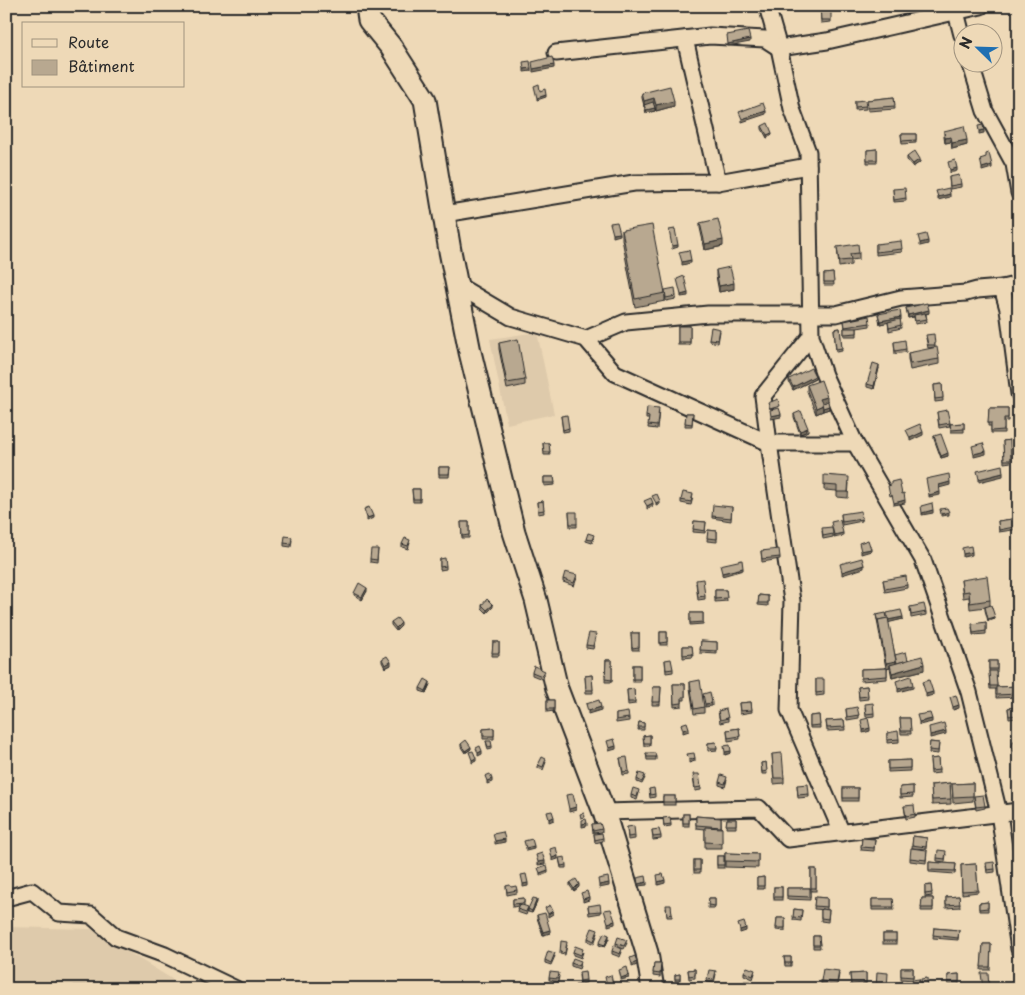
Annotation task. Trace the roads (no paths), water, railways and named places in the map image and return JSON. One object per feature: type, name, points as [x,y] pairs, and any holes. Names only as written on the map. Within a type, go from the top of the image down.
[{"type":"main road","points":[[367,6],[369,20],[391,47],[424,100],[470,352],[514,532],[536,600],[557,689],[604,812],[647,953],[653,989]]},
{"type":"street","points":[[767,6],[779,48],[792,109],[808,152],[811,336],[824,375],[855,443],[923,560],[969,692],[999,813],[1019,949]]},
{"type":"street","points":[[556,53],[710,36],[766,39],[779,48],[826,41],[981,6]]},
{"type":"street","points":[[956,12],[959,22]]},
{"type":"street","points":[[685,39],[718,182]]},
{"type":"street","points":[[973,72],[985,111],[1014,164],[1019,193]]},
{"type":"street","points":[[444,214],[634,183],[718,182],[808,166]]},
{"type":"street","points":[[586,339],[626,322],[708,314],[836,314],[901,298],[1002,288],[1019,284]]},
{"type":"street","points":[[457,285],[511,317],[586,339],[615,373],[769,443],[855,443]]},
{"type":"street","points":[[1002,288],[1008,309],[1019,394]]},
{"type":"street","points":[[811,336],[763,396],[792,601],[789,710],[842,832]]},
{"type":"street","points":[[604,812],[759,808],[788,839],[1019,810]]},
{"type":"street","points":[[6,898],[32,890],[59,913],[91,915],[116,937],[165,954],[236,989]]}]
